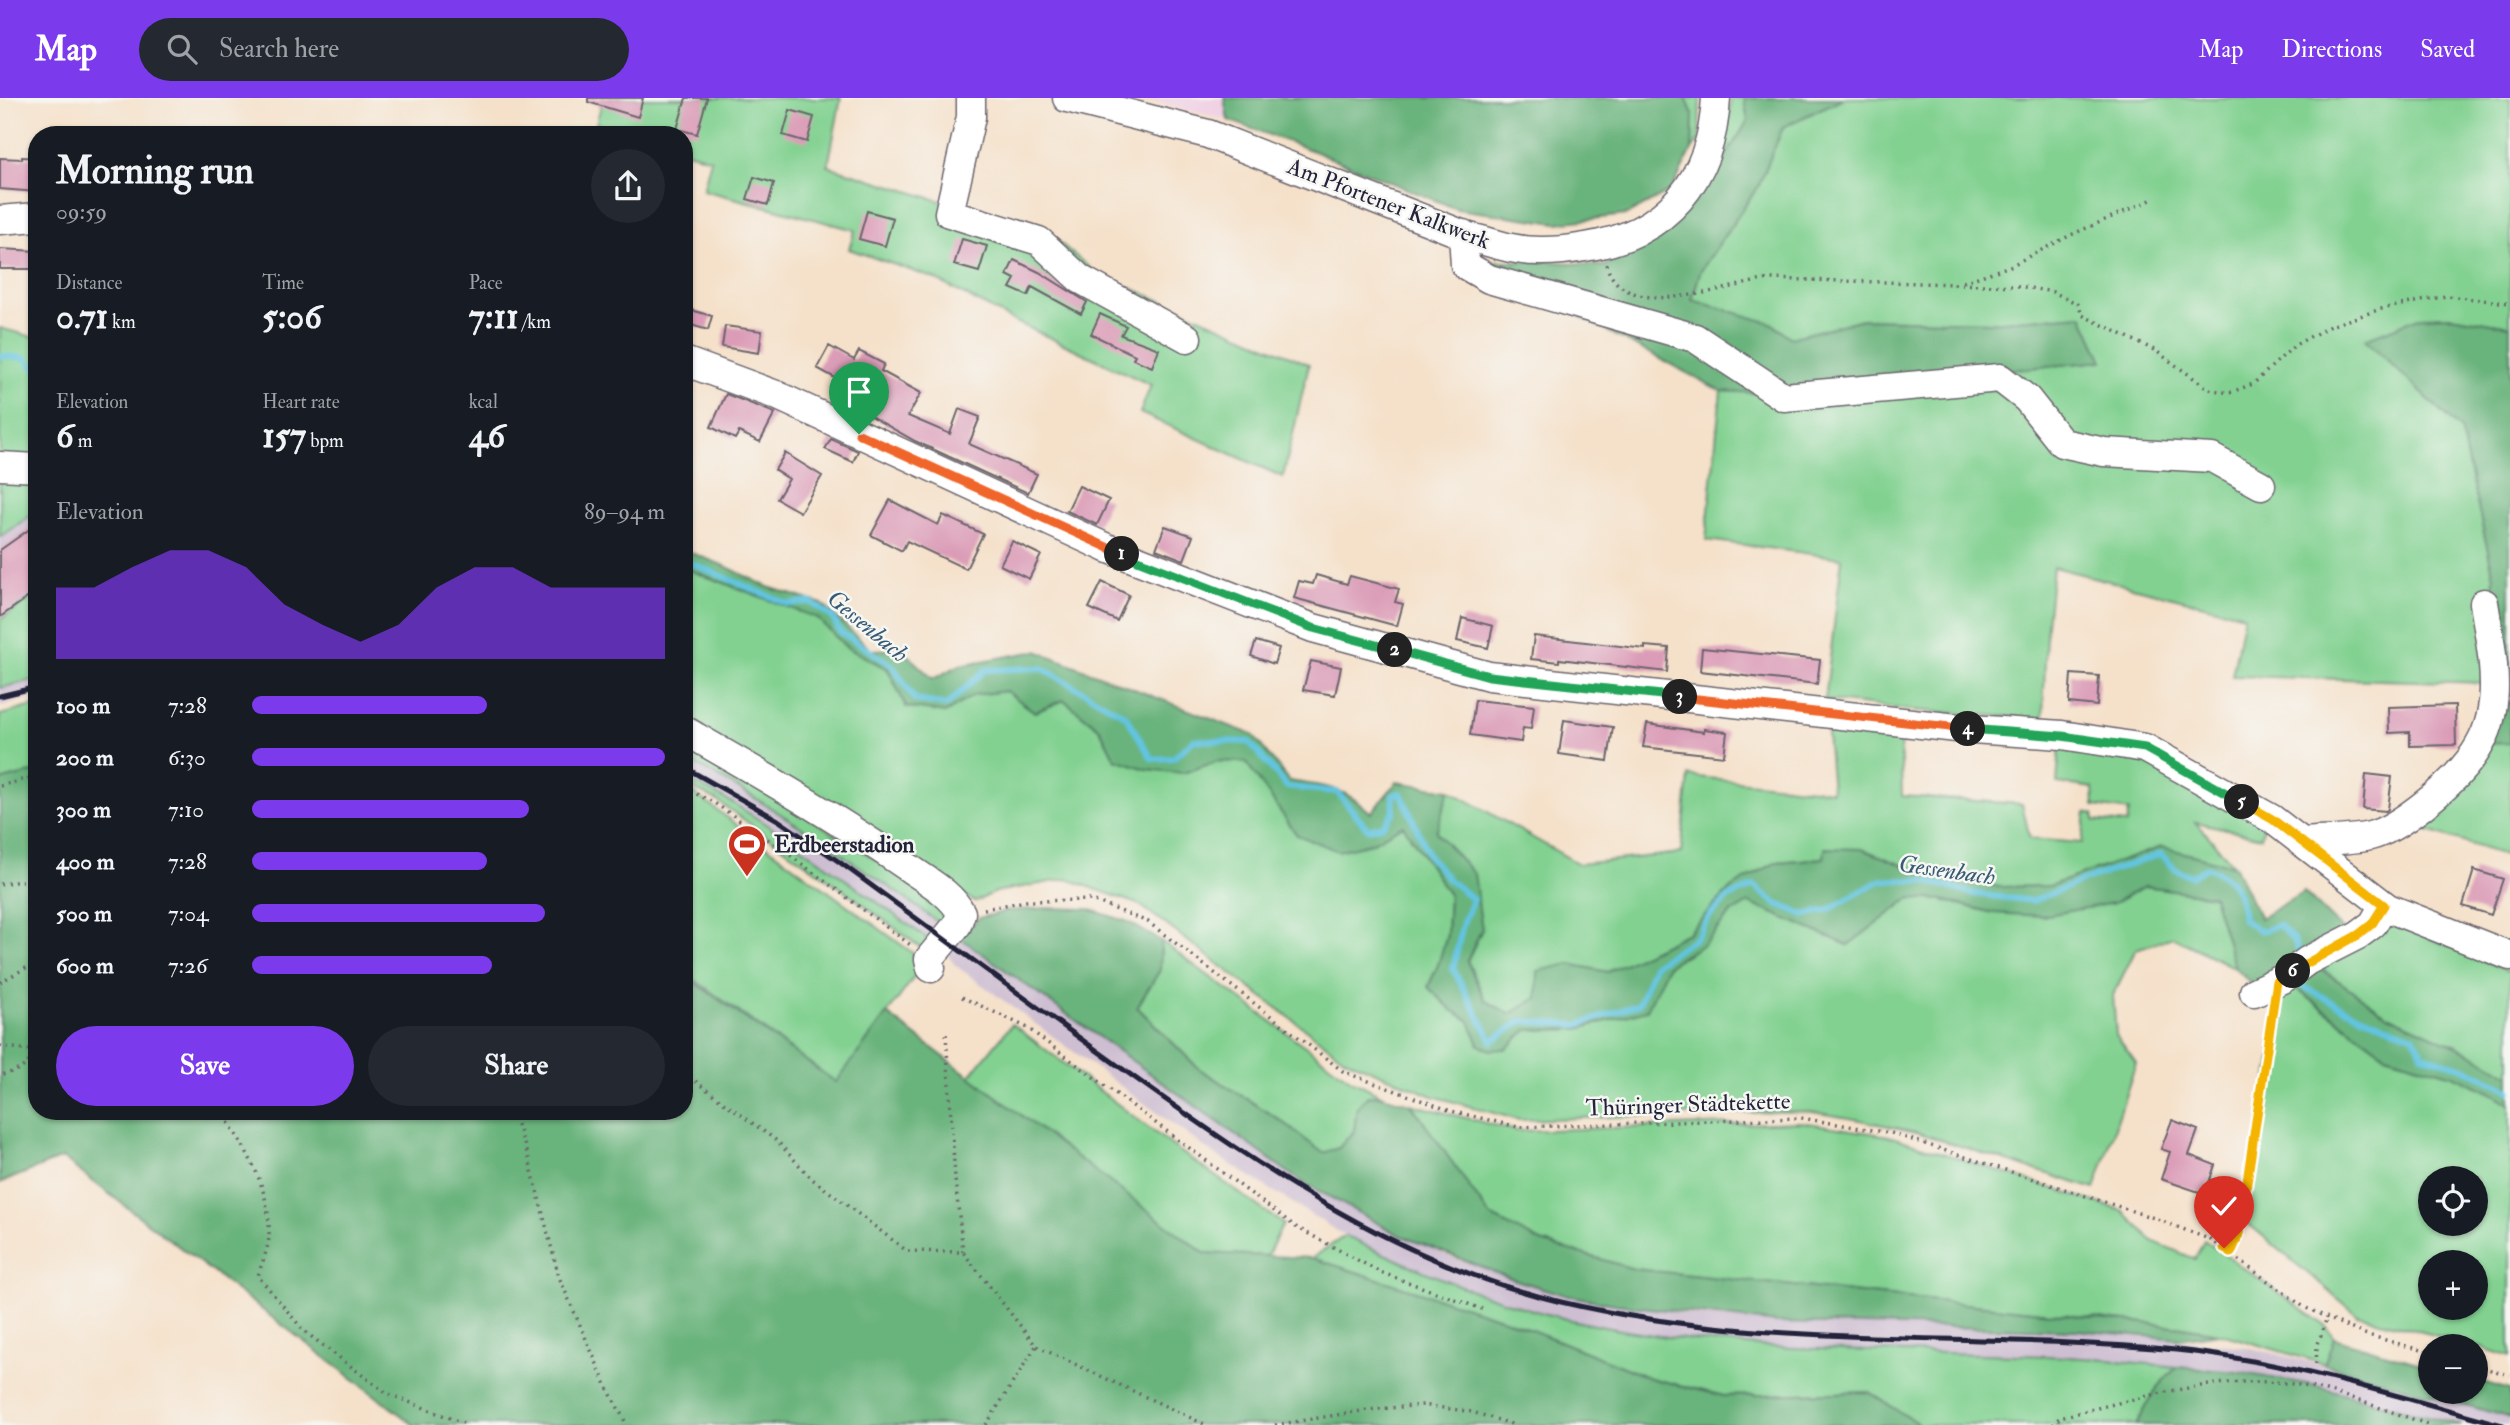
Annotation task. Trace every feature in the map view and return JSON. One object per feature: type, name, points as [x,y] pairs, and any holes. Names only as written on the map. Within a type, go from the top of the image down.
[{"type":"street","points":[[971,98],[971,117],[949,213],[1039,241],[1080,279],[1186,338]]},
{"type":"street","name":"Am Pfortener Kalkwerk","points":[[1067,98],[1208,134],[1463,234],[1512,248],[1564,250],[1605,244],[1633,235],[1659,219],[1685,195],[1701,166],[1714,125],[1716,98]]},
{"type":"street","points":[[0,220],[28,218]]},
{"type":"street","points":[[1463,234],[1465,265],[1489,279],[1695,338],[1784,397],[2000,378],[2027,399],[2062,443],[2104,452],[2212,458],[2261,485]]},
{"type":"street","points":[[693,364],[776,396],[1107,548],[1313,628],[1489,676],[1957,728],[2062,736],[2145,748],[2272,819],[2384,905],[2510,956]]},
{"type":"street","points":[[0,466],[28,468]]},
{"type":"street","points":[[2301,842],[2358,838],[2384,831],[2406,819],[2463,768],[2481,742],[2493,709],[2493,682],[2484,603]]},
{"type":"street","points":[[693,735],[803,799],[955,901],[961,913],[957,925],[930,963]]},
{"type":"street","points":[[2281,977],[2358,935],[2372,924],[2384,905]]},
{"type":"path","points":[[1954,284],[2010,266],[2153,198]]},
{"type":"path","points":[[1605,244],[1609,274],[1616,284],[1654,298],[1685,296],[1769,279],[2018,286],[2053,292],[2078,304],[2082,314],[2156,351],[2208,389],[2229,393],[2253,384],[2295,345],[2318,332],[2381,309],[2446,296],[2510,303]]},
{"type":"path","points":[[0,786],[28,778]]},
{"type":"path","points":[[693,792],[713,802],[779,847],[930,963]]},
{"type":"path","points":[[0,884],[28,880]]},
{"type":"path","name":"Thüringer Städtekette","points":[[961,913],[1026,901],[1092,900],[1148,922],[1344,1072],[1451,1111],[1518,1127],[1801,1118],[1891,1133],[2157,1219],[2211,1240],[2304,1307],[2361,1333],[2418,1349]]},
{"type":"path","points":[[0,982],[28,967]]},
{"type":"path","points":[[2231,1253],[2239,1235],[2281,977]]},
{"type":"path","points":[[962,997],[1026,1027],[1296,1227],[1380,1272],[1482,1309]]},
{"type":"path","points":[[946,1034],[955,1179],[963,1252],[1036,1346],[1206,1425]]},
{"type":"path","points":[[0,1046],[28,1050]]},
{"type":"path","points":[[0,1075],[28,1066]]},
{"type":"path","points":[[693,1080],[777,1141],[811,1178],[907,1251],[963,1252]]},
{"type":"path","points":[[227,1120],[239,1136],[264,1191],[269,1236],[258,1276],[304,1331],[386,1393],[468,1425]]},
{"type":"path","points":[[515,1120],[528,1155],[559,1277],[607,1387],[627,1425]]},
{"type":"path","points":[[2316,1364],[2318,1346],[2327,1317]]},
{"type":"path","points":[[986,1425],[1036,1346]]},
{"type":"path","points":[[2488,1369],[2510,1375]]},
{"type":"path","points":[[2053,1425],[2060,1417],[2201,1384],[2272,1382],[2312,1388],[2430,1425]]},
{"type":"path","points":[[1275,1425],[1367,1410],[1423,1405],[1472,1412],[1515,1425]]},
{"type":"shaded area","points":[[1140,98],[1231,98],[1228,120]]},
{"type":"shaded area","points":[[28,517],[28,600],[0,620],[0,537]]},
{"type":"shaded area","points":[[28,681],[28,699],[0,706],[0,688]]},
{"type":"shaded area","points":[[693,763],[809,831],[877,877],[1299,1180],[1399,1235],[1456,1259],[1565,1295],[1695,1315],[1777,1323],[2077,1330],[2247,1347],[2418,1392],[2418,1404],[2460,1404],[2510,1418],[2510,1425],[2461,1425],[2313,1385],[2237,1372],[2099,1359],[1809,1350],[1704,1342],[1587,1324],[1503,1301],[1423,1273],[1345,1236],[1211,1152],[955,965],[947,954],[801,847],[733,803],[693,783]]},
{"type":"green space","points":[[603,98],[841,98],[828,166],[1050,235],[1096,273],[1309,364],[1283,477],[1140,413],[1151,385],[1012,320],[933,278],[849,249],[855,230],[703,190],[711,159],[693,154],[693,126],[596,124]]},
{"type":"green space","points":[[1224,98],[1686,98],[1693,115],[1692,150],[1671,191],[1626,215],[1557,223],[1457,209],[1311,150],[1228,120]]},
{"type":"green space","points":[[1686,98],[1700,98],[1699,140],[1692,150],[1693,115]]},
{"type":"green space","points":[[1731,98],[1744,98],[1748,121],[1702,192],[1698,187],[1725,133]]},
{"type":"green space","points":[[1744,98],[1843,98],[1783,127],[1759,185],[1700,272],[1692,300],[1771,323],[1791,338],[1863,319],[1990,322],[2082,315],[2103,361],[1760,393],[1721,391],[1475,261],[1547,261],[1605,266],[1658,229],[1702,192],[1748,121]]},
{"type":"green space","points":[[1843,98],[2510,98],[2510,326],[2451,316],[2421,317],[2365,339],[2460,429],[2494,577],[2488,683],[2232,676],[2244,615],[2053,567],[2046,634],[2043,719],[1909,710],[1825,700],[1842,558],[1706,540],[1721,391],[1760,393],[2103,361],[2082,315],[1990,322],[1863,319],[1791,338],[1774,325],[1692,300],[1700,272],[1759,185],[1783,127]]},
{"type":"green space","points":[[2451,316],[2510,326],[2510,743],[2483,744],[2494,577],[2460,429],[2365,339],[2421,317]]},
{"type":"green space","points":[[0,328],[28,336],[28,461],[0,461]]},
{"type":"green space","points":[[0,475],[28,479],[28,517],[0,537]]},
{"type":"green space","points":[[693,554],[768,587],[822,604],[871,650],[901,649],[933,679],[960,665],[1037,651],[1253,735],[1289,781],[1324,786],[1342,792],[1371,813],[1397,782],[1449,790],[1436,832],[1474,874],[1482,929],[1467,961],[1485,1000],[1510,1014],[1537,998],[1538,971],[1569,964],[1608,972],[1688,933],[1731,888],[1777,862],[1824,858],[1825,848],[1862,849],[1920,872],[1999,887],[2049,886],[2162,847],[2234,866],[2260,918],[2304,892],[2355,942],[2312,963],[2386,1014],[2469,1052],[2510,1075],[2510,1104],[2453,1075],[2386,1055],[2285,980],[2254,987],[2235,968],[2213,896],[2145,886],[2114,903],[2042,916],[1993,913],[1943,900],[1910,898],[1848,945],[1749,903],[1731,913],[1704,944],[1668,965],[1647,1010],[1578,1029],[1527,1030],[1506,1049],[1490,1050],[1479,1045],[1470,1021],[1452,1010],[1428,987],[1447,935],[1449,895],[1403,825],[1371,843],[1338,851],[1297,835],[1246,762],[1218,761],[1183,773],[1146,769],[1115,759],[1100,729],[1064,700],[1035,712],[1006,691],[974,695],[945,713],[906,707],[888,669],[846,647],[817,618],[693,571]]},
{"type":"green space","points":[[693,571],[818,618],[846,647],[888,669],[906,707],[945,713],[974,695],[1006,691],[1035,712],[1064,700],[1100,729],[1115,759],[1183,773],[1218,761],[1246,762],[1297,835],[1371,843],[1403,825],[1449,895],[1447,935],[1428,987],[1452,1010],[1470,1021],[1479,1045],[1519,1036],[1527,1030],[1578,1029],[1646,1010],[1668,965],[1704,944],[1731,913],[1749,903],[1848,945],[1910,898],[1943,900],[1993,913],[2114,903],[2145,886],[2213,896],[2235,968],[2173,937],[2136,949],[2113,995],[2116,1035],[2136,1063],[2095,1189],[1916,1132],[1806,1111],[1519,1120],[1433,1096],[1345,1059],[1140,905],[1067,879],[995,892],[975,902],[693,728]]},
{"type":"green space","points":[[28,600],[28,681],[0,688],[0,620]]},
{"type":"green space","points":[[28,707],[28,773],[0,781],[0,715]]},
{"type":"green space","points":[[1826,722],[1900,728],[1902,796],[2022,804],[2030,839],[2082,843],[2086,812],[2094,814],[2094,821],[2127,824],[2129,811],[2094,806],[2093,788],[2057,783],[2060,746],[2167,767],[2265,821],[2261,837],[2196,822],[2234,866],[2162,847],[2049,886],[1999,887],[1920,872],[1862,849],[1824,858],[1777,862],[1731,888],[1688,933],[1608,972],[1569,964],[1537,998],[1510,1015],[1485,1000],[1467,960],[1482,929],[1436,832],[1449,790],[1579,864],[1681,853],[1689,776],[1832,791]]},
{"type":"green space","points":[[2510,743],[2510,857],[2428,831],[2419,820],[2479,744]]},
{"type":"green space","points":[[693,746],[947,904],[950,915],[943,926],[817,838],[752,796],[693,763]]},
{"type":"green space","points":[[28,773],[28,1120],[693,1120],[693,981],[836,1082],[887,1014],[1204,1253],[1312,1258],[1507,1320],[1650,1378],[1724,1396],[1869,1392],[1920,1425],[414,1425],[62,1158],[0,1183],[0,781]]},
{"type":"green space","points":[[693,783],[733,803],[801,847],[932,942],[921,948],[716,800],[693,788]]},
{"type":"green space","name":"Erdbeerstadion","points":[[693,793],[925,962],[837,1083],[693,979]]},
{"type":"green space","points":[[1088,909],[1126,921],[1161,941],[1160,970],[1137,1007],[1198,1068],[1277,1118],[1323,1153],[1339,1148],[1354,1131],[1357,1107],[1369,1095],[1411,1104],[1490,1216],[1541,1242],[1634,1269],[2183,1327],[2218,1333],[2179,1339],[2077,1330],[1777,1323],[1615,1304],[1565,1295],[1513,1279],[1399,1235],[1299,1180],[959,937],[979,918],[1007,911]]},
{"type":"green space","points":[[2395,923],[2510,972],[2510,1075],[2469,1052],[2386,1014],[2312,962]]},
{"type":"green space","points":[[1161,941],[1350,1079],[1383,1096],[1369,1095],[1357,1107],[1354,1131],[1339,1148],[1323,1153],[1277,1118],[1198,1068],[1137,1007],[1160,970]]},
{"type":"green space","points":[[2284,980],[2386,1055],[2453,1075],[2510,1104],[2510,1357],[2488,1350],[2488,1334],[2430,1334],[2358,1315],[2245,1221]]},
{"type":"green space","points":[[1012,1024],[1174,1147],[1283,1224],[1267,1256],[1204,1253],[968,1078]]},
{"type":"green space","points":[[1411,1104],[1517,1131],[1802,1122],[1889,1136],[2123,1211],[2152,1241],[2195,1259],[2204,1240],[2327,1327],[2334,1338],[2324,1364],[2218,1333],[2183,1327],[1634,1269],[1540,1242],[1490,1216]]},
{"type":"green space","points":[[1345,1236],[1435,1276],[1495,1298],[1557,1317],[1642,1333],[1749,1345],[1856,1351],[2058,1356],[2177,1367],[2158,1386],[2136,1425],[1920,1425],[1869,1392],[1724,1396],[1650,1378],[1507,1320],[1312,1258]]},
{"type":"green space","points":[[2334,1338],[2418,1363],[2418,1391],[2324,1364]]},
{"type":"green space","points":[[2177,1367],[2237,1372],[2313,1385],[2461,1425],[2136,1425],[2158,1386]]},
{"type":"green space","points":[[2488,1384],[2510,1390],[2510,1418],[2462,1404],[2488,1404]]},
{"type":"building","points":[[588,98],[643,98],[638,117],[588,102]]},
{"type":"building","points":[[686,98],[707,98],[697,134],[693,133],[693,126],[678,126]]},
{"type":"building","points":[[790,110],[814,117],[807,142],[783,135]]},
{"type":"building","points":[[28,157],[28,191],[0,189],[0,158]]},
{"type":"building","points":[[754,177],[774,183],[768,205],[747,199]]},
{"type":"building","points":[[867,211],[893,218],[885,246],[859,239]]},
{"type":"building","points":[[962,239],[987,246],[979,272],[954,265]]},
{"type":"building","points":[[0,249],[28,251],[28,269],[0,269]]},
{"type":"building","points":[[1014,260],[1087,302],[1081,314],[1032,287],[1028,296],[1010,288],[1015,279],[1007,275]]},
{"type":"building","points":[[693,311],[712,316],[708,330],[693,326]]},
{"type":"building","points":[[1100,314],[1126,326],[1121,335],[1159,349],[1152,367],[1133,359],[1135,355],[1091,334]]},
{"type":"building","points":[[725,326],[762,331],[759,353],[722,347]]},
{"type":"building","points":[[829,346],[854,360],[859,351],[884,364],[881,371],[921,393],[908,416],[950,434],[959,409],[980,417],[969,444],[1037,474],[1028,493],[915,441],[851,405],[859,391],[817,368]]},
{"type":"building","points":[[726,394],[775,413],[760,442],[739,432],[735,439],[711,427]]},
{"type":"building","points":[[831,439],[858,451],[853,462],[825,449]]},
{"type":"building","points":[[785,453],[822,476],[800,512],[777,499],[789,479],[775,470]]},
{"type":"building","points":[[1079,486],[1109,500],[1097,525],[1067,511]]},
{"type":"building","points":[[890,500],[938,525],[943,515],[983,534],[966,569],[907,541],[902,551],[871,535]]},
{"type":"building","points":[[1165,526],[1193,536],[1184,560],[1156,549]]},
{"type":"building","points":[[28,530],[28,597],[0,617],[0,550]]},
{"type":"building","points":[[1012,541],[1041,555],[1029,579],[1000,565]]},
{"type":"building","points":[[1316,575],[1347,584],[1350,576],[1399,589],[1395,602],[1403,604],[1397,626],[1294,598],[1299,581],[1313,584]]},
{"type":"building","points":[[1102,582],[1129,595],[1117,621],[1089,608]]},
{"type":"building","points":[[1462,618],[1493,626],[1488,648],[1457,641]]},
{"type":"building","points":[[1534,636],[1645,649],[1645,646],[1669,648],[1667,672],[1559,659],[1559,662],[1531,659]]},
{"type":"building","points":[[1256,641],[1279,648],[1274,664],[1251,656]]},
{"type":"building","points":[[1702,648],[1820,660],[1817,684],[1700,671]]},
{"type":"building","points":[[1311,661],[1341,667],[1335,695],[1303,690]]},
{"type":"building","points":[[2071,674],[2099,676],[2097,706],[2069,703]]},
{"type":"building","points":[[1475,700],[1534,706],[1531,729],[1523,728],[1521,742],[1470,735]]},
{"type":"building","points":[[2455,705],[2456,745],[2410,746],[2410,732],[2389,733],[2388,707]]},
{"type":"building","points":[[1564,720],[1613,727],[1608,761],[1559,754]]},
{"type":"building","points":[[1647,724],[1704,732],[1704,729],[1727,732],[1724,756],[1643,747]]},
{"type":"building","points":[[2366,774],[2392,777],[2386,811],[2363,809]]},
{"type":"building","points":[[2474,870],[2503,879],[2491,915],[2463,906]]},
{"type":"building","points":[[2172,1120],[2198,1130],[2189,1155],[2215,1165],[2205,1194],[2161,1179],[2170,1152],[2161,1149]]},
{"type":"waterway","name":"Gessenbach","points":[[0,356],[25,358],[28,361]]},
{"type":"waterway","name":"Gessenbach","points":[[693,564],[788,604],[810,602],[832,617],[840,632],[892,665],[915,700],[947,705],[985,670],[1042,668],[1126,716],[1152,759],[1173,758],[1194,740],[1249,742],[1287,787],[1337,792],[1368,829],[1383,825],[1394,812],[1393,795],[1401,793],[1429,856],[1449,880],[1473,899],[1463,923],[1453,969],[1492,1041],[1522,1021],[1578,1025],[1639,1004],[1654,965],[1697,937],[1710,915],[1729,897],[1754,886],[1775,903],[1804,915],[1828,910],[1881,880],[1925,881],[1975,894],[2033,901],[2161,854],[2175,869],[2191,876],[2206,867],[2223,875],[2238,893],[2243,920],[2261,931],[2279,925],[2294,940],[2300,957]]},
{"type":"waterway","name":"Gessenbach","points":[[2302,975],[2301,985],[2315,993],[2414,1036],[2422,1054],[2464,1068],[2510,1090]]},
{"type":"railway","points":[[0,696],[28,689]]},
{"type":"railway","points":[[693,772],[778,820],[838,861],[1138,1080],[1288,1182],[1392,1240],[1502,1285],[1561,1302],[1637,1317],[1713,1327],[1867,1337],[2099,1344],[2218,1355],[2341,1381],[2503,1425]]},
{"type":"place","name":"Erdbeerstadion","points":[[747,878]]},
{"type":"route","points":[[859,434],[1107,548],[1313,628],[1489,676],[1957,728],[2062,736],[2145,748],[2272,819],[2384,905],[2372,924],[2358,935],[2307,961],[2277,981],[2239,1235],[2231,1253],[2224,1248]]}]
